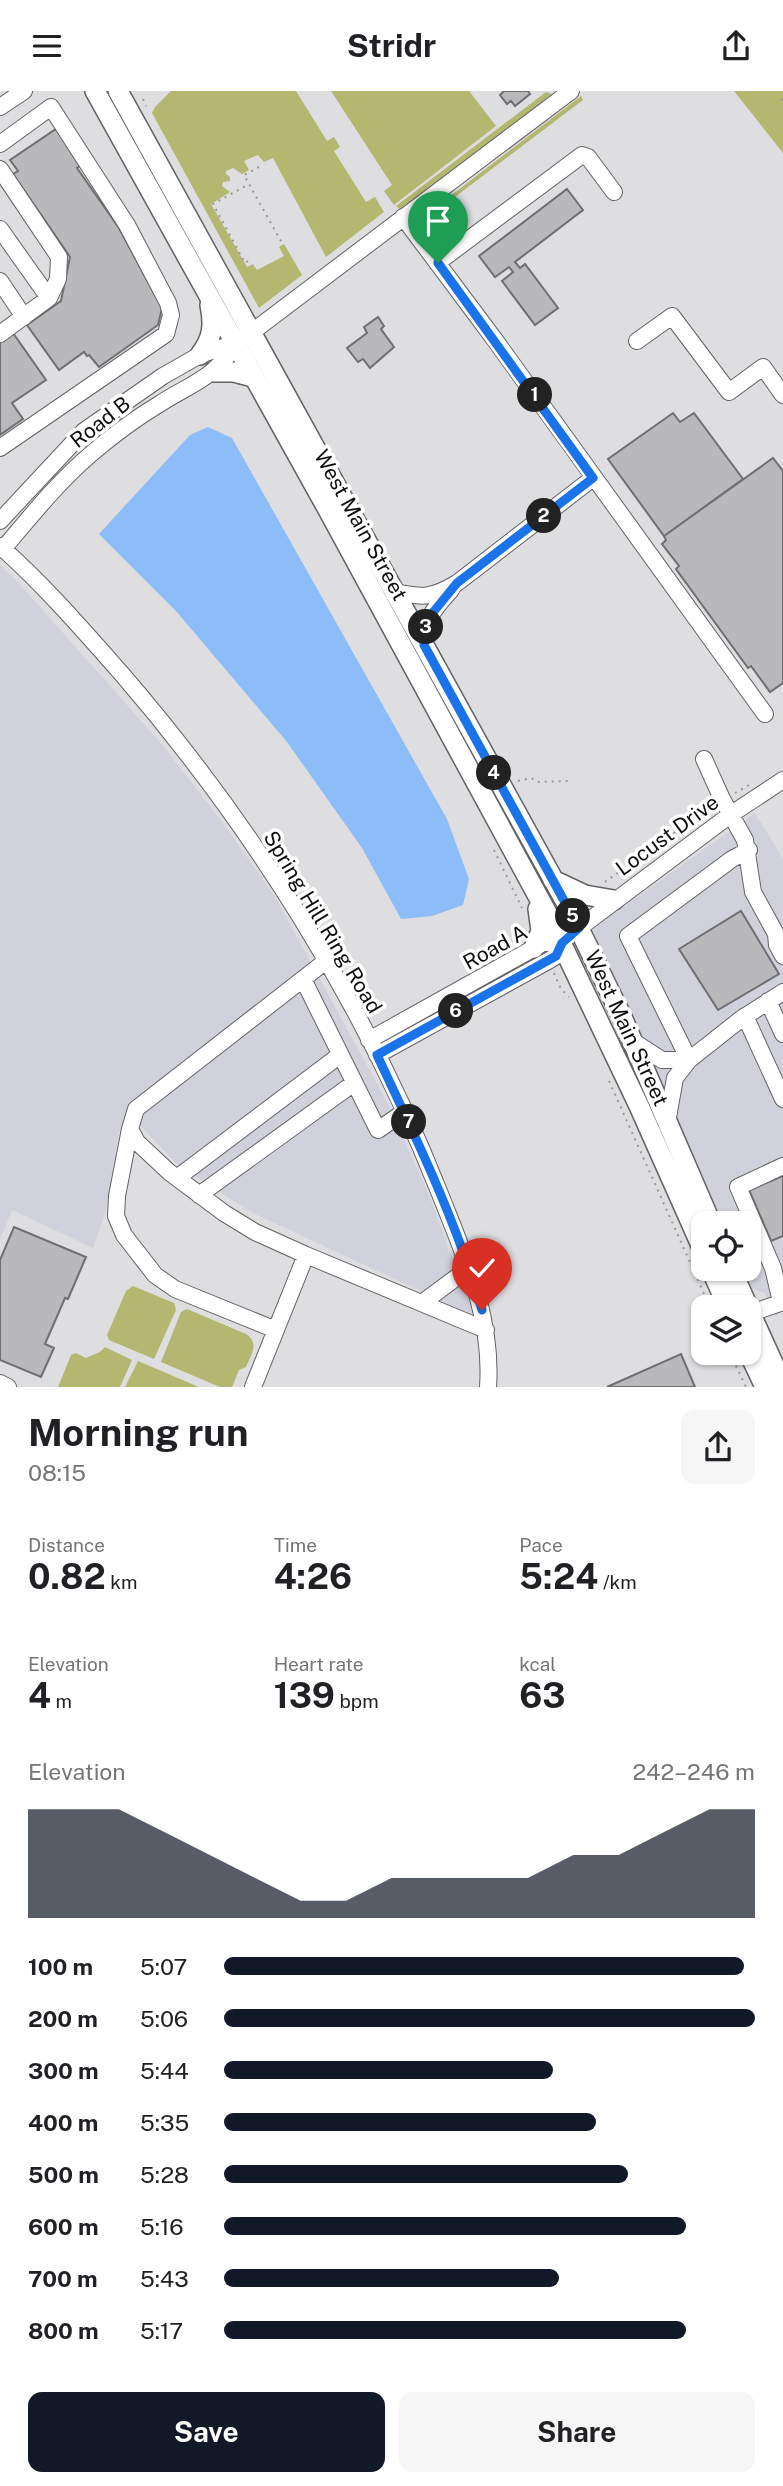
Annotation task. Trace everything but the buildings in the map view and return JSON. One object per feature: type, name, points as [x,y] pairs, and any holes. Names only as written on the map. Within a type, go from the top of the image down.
[{"type":"main road","name":"West Main Street","points":[[95,91],[535,891],[562,943],[691,1224]]},
{"type":"main road","name":"West Main Street","points":[[118,91],[579,928],[706,1211]]},
{"type":"main road","points":[[200,355],[211,338],[213,328],[209,297]]},
{"type":"main road","points":[[214,372],[234,372],[253,377]]},
{"type":"main road","points":[[553,880],[585,895],[614,900]]},
{"type":"main road","points":[[534,948],[541,931],[535,891]]},
{"type":"main road","points":[[562,943],[579,928]]},
{"type":"main road","points":[[761,1336],[783,1385]]},
{"type":"main road","points":[[755,1365],[765,1387]]},
{"type":"street","points":[[0,107],[24,91]]},
{"type":"street","name":"Road B","points":[[0,521],[84,431],[135,393],[200,355],[235,343],[252,332],[567,92]]},
{"type":"street","points":[[0,144],[51,107],[127,225],[168,303],[171,315],[166,334],[0,448]]},
{"type":"street","points":[[438,263],[582,155],[588,157],[614,192]]},
{"type":"street","points":[[0,169],[59,257],[58,279],[49,298],[0,333]]},
{"type":"street","points":[[403,217],[765,714]]},
{"type":"street","points":[[0,229],[49,298]]},
{"type":"street","points":[[0,281],[24,317]]},
{"type":"street","points":[[637,341],[672,316],[729,392],[763,367],[783,395]]},
{"type":"street","name":"Road B","points":[[1,547],[63,480],[98,448],[161,402],[214,372],[227,358],[235,343]]},
{"type":"street","points":[[84,431],[98,448]]},
{"type":"street","points":[[395,592],[423,598],[441,593],[593,478]]},
{"type":"street","name":"Spring Hill Ring Road","points":[[1,547],[50,594],[96,644],[186,753],[252,844],[326,961],[369,1039],[404,1112],[469,1268],[486,1330],[488,1387]]},
{"type":"street","points":[[424,645],[423,633],[430,616],[457,583]]},
{"type":"street","points":[[704,759],[745,840],[753,892],[776,933],[777,945],[783,956]]},
{"type":"street","name":"Locust Drive","points":[[579,928],[730,815],[783,780]]},
{"type":"street","points":[[689,1060],[628,936],[748,850]]},
{"type":"street","name":"Road A","points":[[369,1039],[543,943],[562,943],[556,956],[548,961],[377,1055]]},
{"type":"street","points":[[276,1331],[175,1289],[155,1275],[124,1235],[116,1216],[117,1196],[136,1109],[326,961]]},
{"type":"street","points":[[303,979],[378,1130],[404,1112]]},
{"type":"street","points":[[667,1123],[676,1078],[689,1060],[745,1016],[783,992]]},
{"type":"street","points":[[768,1001],[783,1034]]},
{"type":"street","points":[[745,1016],[783,1099]]},
{"type":"street","points":[[631,1040],[662,1060],[689,1060]]},
{"type":"street","points":[[177,1178],[340,1055]]},
{"type":"street","points":[[199,1195],[354,1083]]},
{"type":"street","points":[[130,1129],[136,1142],[177,1178],[255,1231],[486,1330]]},
{"type":"street","points":[[761,1307],[782,1302],[777,1259],[738,1187],[783,1166]]},
{"type":"street","points":[[253,1387],[306,1255]]},
{"type":"street","points":[[422,1303],[469,1268]]},
{"type":"street","points":[[0,1383],[8,1387]]},
{"type":"path","points":[[142,99],[146,106]]},
{"type":"path","points":[[259,167],[244,175],[282,243]]},
{"type":"path","points":[[248,261],[245,263],[213,204],[249,184]]},
{"type":"path","points":[[516,781],[531,778],[539,782],[568,781]]},
{"type":"path","points":[[597,888],[722,799],[759,780]]},
{"type":"path","points":[[553,970],[561,989],[575,1005]]},
{"type":"path","points":[[609,1080],[704,1295]]},
{"type":"path","points":[[736,1365],[746,1387]]},
{"type":"shaded area","points":[[0,565],[160,742],[223,823],[274,895],[388,1104],[429,1195],[474,1316],[251,1212],[178,1165],[130,1115],[119,1132],[105,1214],[93,1248],[12,1210],[0,1239]]},
{"type":"shaded area","points":[[755,813],[783,858],[783,1310],[776,1317],[765,1293],[749,1288],[746,1281],[761,1281],[761,1211],[715,1211],[594,942],[595,928]]},
{"type":"green space","points":[[171,91],[296,91],[327,141],[334,137],[340,147],[334,151],[366,202],[375,197],[384,212],[326,257],[273,158],[264,162],[258,155],[244,161],[249,170],[242,174],[233,168],[226,171],[230,181],[223,182],[222,186],[230,192],[211,204],[247,267],[253,264],[257,270],[284,256],[279,247],[284,244],[302,275],[259,308],[152,113]]},
{"type":"green space","points":[[331,91],[469,91],[496,126],[394,205],[384,191],[392,185]]},
{"type":"green space","points":[[734,91],[783,91],[783,153]]},
{"type":"green space","points":[[546,92],[552,94],[549,99],[401,210],[396,206]]},
{"type":"green space","points":[[581,96],[583,100],[422,222],[424,216]]},
{"type":"green space","points":[[133,1286],[174,1303],[176,1310],[154,1359],[109,1340],[107,1335],[126,1291]]},
{"type":"green space","points":[[187,1309],[246,1334],[253,1341],[246,1367],[239,1370],[232,1387],[220,1387],[161,1362],[181,1312]]},
{"type":"green space","points":[[105,1347],[132,1360],[120,1387],[58,1387],[71,1355],[76,1353],[86,1358]]},
{"type":"green space","points":[[138,1361],[199,1387],[125,1387]]},
{"type":"water","points":[[208,427],[232,438],[447,819],[469,879],[463,905],[432,916],[401,919],[362,848],[287,742],[176,611],[99,534],[190,435]]},
{"type":"route","points":[[438,263],[593,478],[457,583],[430,616],[423,633],[424,645],[579,928],[562,943],[556,956],[377,1055],[428,1165],[456,1233],[482,1310]]}]
